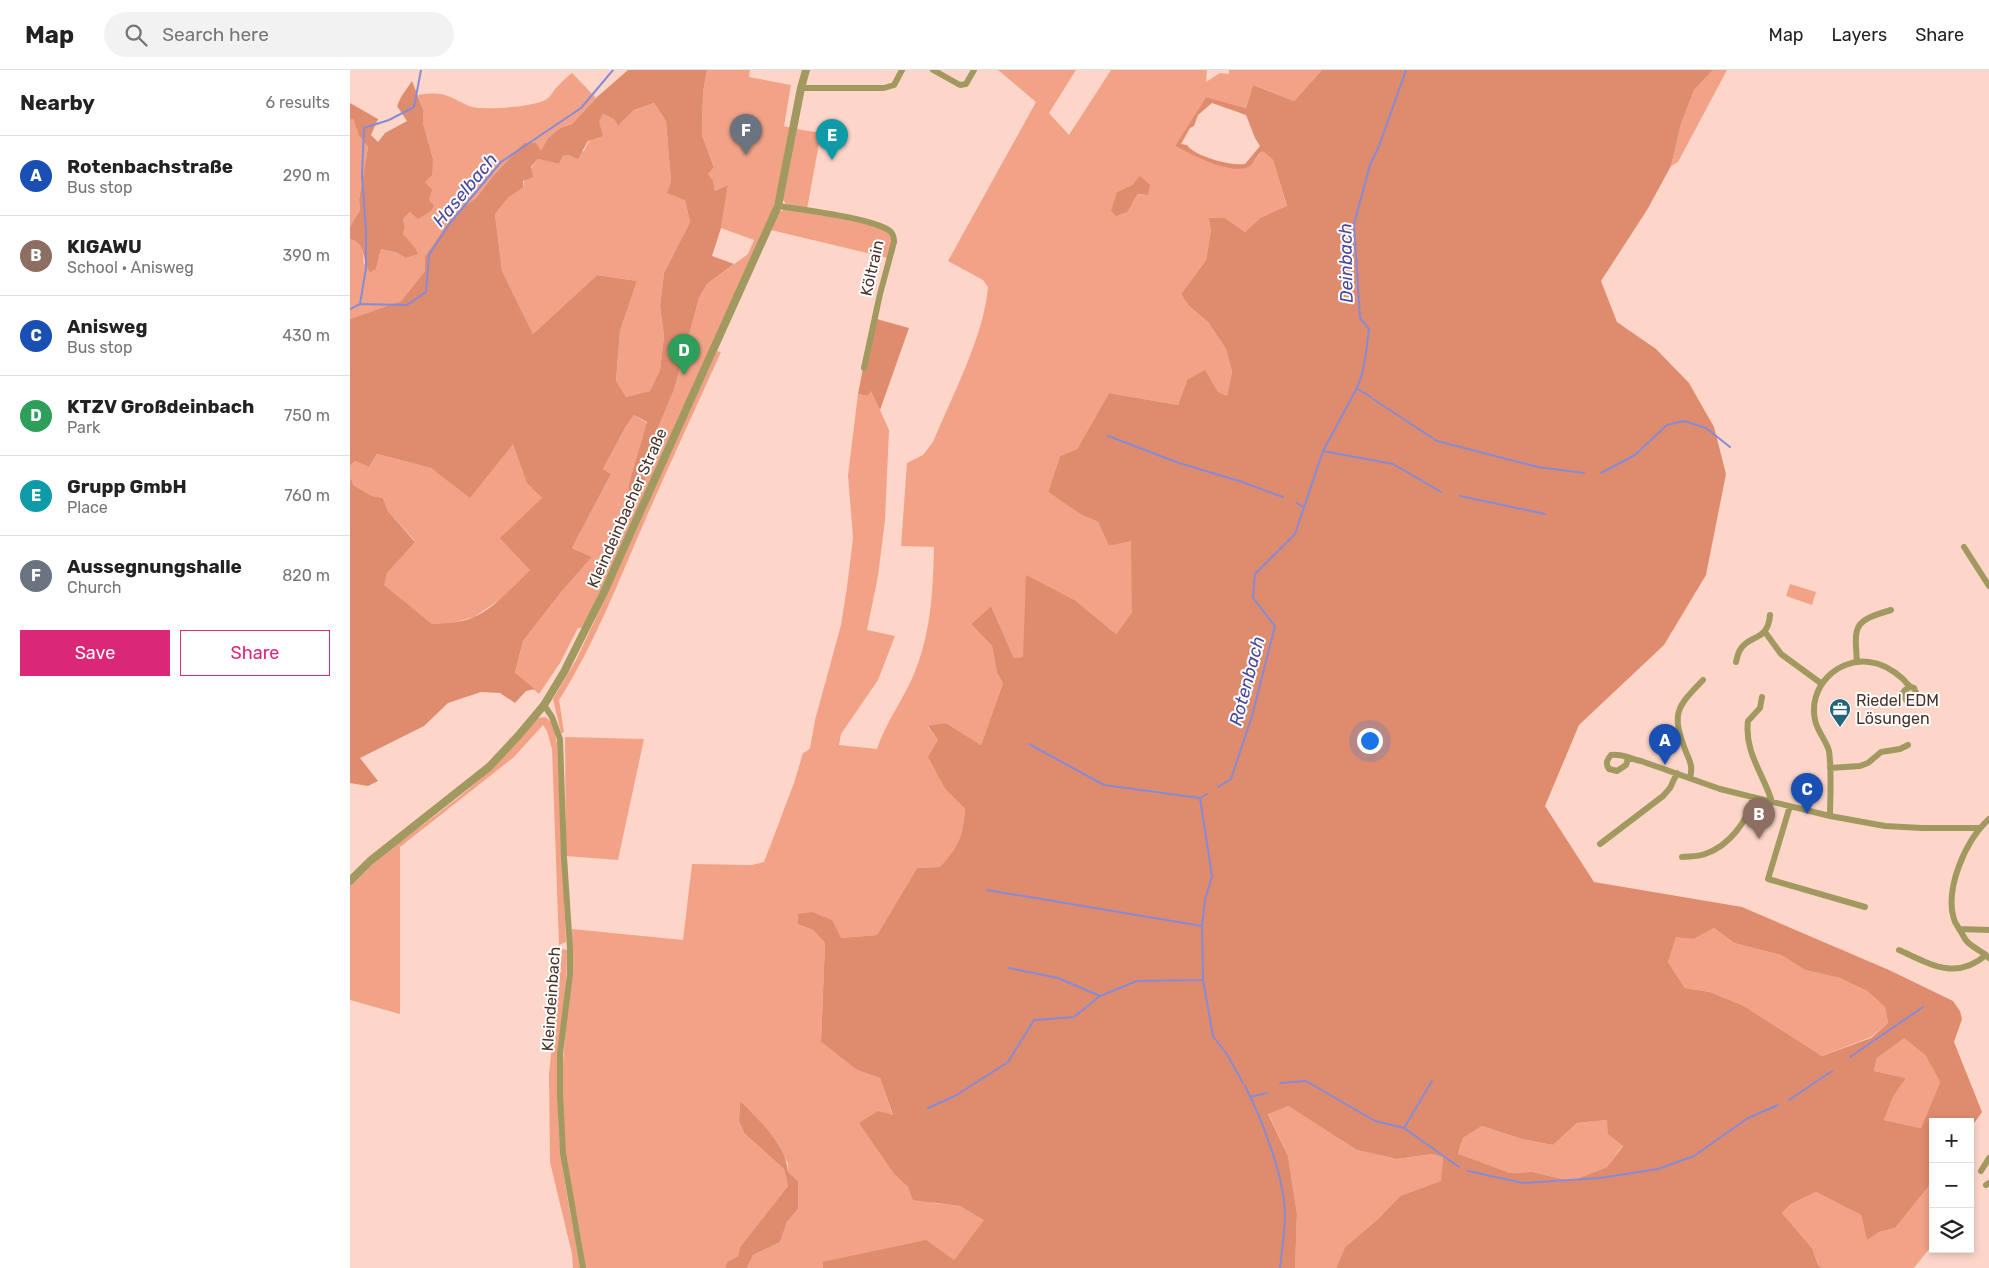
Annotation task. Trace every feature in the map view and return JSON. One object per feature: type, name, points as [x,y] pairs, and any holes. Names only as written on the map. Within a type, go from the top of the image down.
[{"type":"street","name":"Kleindeinbacher Straße","points":[[350,881],[370,861],[489,767],[544,705],[564,672],[591,622],[778,206],[806,70]]},
{"type":"street","points":[[801,88],[884,88],[894,85],[902,70]]},
{"type":"street","points":[[933,70],[960,85],[966,84],[974,70]]},
{"type":"street","name":"Költrain","points":[[778,206],[832,214],[881,226],[890,230],[894,235],[894,242],[880,294],[864,368]]},
{"type":"street","points":[[1964,547],[1989,586]]},
{"type":"street","points":[[1857,662],[1855,635],[1857,628],[1866,618],[1892,610]]},
{"type":"street","points":[[1736,662],[1740,649],[1765,632],[1769,624],[1770,615]]},
{"type":"street","points":[[1765,632],[1781,654],[1822,684]]},
{"type":"street","points":[[1830,816],[1828,750],[1815,720],[1814,708],[1816,696],[1822,684],[1830,674],[1840,667],[1857,662],[1870,662],[1895,672],[1910,688]]},
{"type":"street","points":[[1690,777],[1692,768],[1682,742],[1677,712],[1682,702],[1703,680]]},
{"type":"street","points":[[1762,697],[1760,708],[1748,721],[1748,739],[1756,767],[1772,802]]},
{"type":"street","name":"Kleindeinbach","points":[[544,705],[552,717],[560,739],[570,974],[560,1054],[560,1095],[563,1153],[582,1268]]},
{"type":"street","points":[[1830,768],[1860,766],[1868,763],[1881,752],[1900,749],[1908,745]]},
{"type":"street","points":[[1628,759],[1641,761],[1720,789],[1830,816],[1885,826],[1979,828]]},
{"type":"street","points":[[1600,844],[1663,796],[1670,788],[1677,773]]},
{"type":"street","points":[[1682,857],[1706,854],[1721,844],[1746,820],[1754,797]]},
{"type":"street","points":[[1790,806],[1768,879],[1865,907]]},
{"type":"street","points":[[1899,950],[1931,965],[1953,969],[1973,965],[1988,956],[1974,948],[1960,929],[1955,921],[1952,900],[1957,871],[1967,846],[1979,828],[1989,819]]},
{"type":"street","points":[[1960,929],[1989,930]]},
{"type":"street","points":[[1981,1171],[1989,1158]]},
{"type":"shaded area","points":[[628,70],[707,70],[703,92],[702,135],[714,167],[708,174],[713,180],[715,191],[728,185],[721,228],[712,256],[734,264],[707,284],[699,298],[674,390],[651,444],[645,480],[628,512],[629,483],[647,422],[634,415],[603,469],[611,474],[572,548],[592,557],[562,591],[523,641],[515,673],[535,689],[526,691],[515,703],[500,693],[481,692],[448,703],[424,726],[360,758],[378,781],[368,786],[350,783],[350,482],[352,478],[353,485],[372,496],[383,498],[388,511],[415,542],[387,573],[384,585],[432,624],[474,617],[496,603],[530,570],[500,538],[542,498],[527,483],[513,444],[470,498],[431,468],[377,454],[369,467],[355,461],[350,466],[350,319],[401,301],[425,271],[425,256],[454,214],[476,198],[494,175],[524,143],[536,143],[541,151],[548,138],[560,128],[572,124],[596,98]],"holes":[[[654,103],[666,121],[671,182],[667,193],[685,200],[690,222],[664,273],[660,306],[664,336],[660,370],[650,391],[626,397],[616,381],[620,331],[637,281],[597,275],[533,334],[502,271],[495,214],[509,197],[523,188],[523,181],[533,177],[531,167],[538,159],[559,164],[563,156],[569,155],[578,159],[588,141],[603,136],[599,122],[603,114],[614,119],[618,126],[634,110]]]},
{"type":"shaded area","points":[[707,70],[750,70],[749,77],[791,85],[784,126],[791,128],[775,201],[770,218],[583,628],[578,628],[560,663],[539,694],[515,674],[523,641],[562,591],[592,557],[572,548],[611,474],[603,469],[634,415],[647,423],[629,483],[629,511],[645,480],[651,444],[674,390],[699,298],[707,284],[748,254],[754,240],[721,228],[728,185],[715,191],[713,180],[708,174],[714,166],[702,135],[703,92]]},
{"type":"shaded area","points":[[998,70],[1076,70],[1049,113],[1069,135],[1111,70],[1207,70],[1206,82],[1220,73],[1229,74],[1229,70],[1322,70],[1294,101],[1253,85],[1246,108],[1206,97],[1175,146],[1240,169],[1251,165],[1263,150],[1273,160],[1287,207],[1260,218],[1245,232],[1225,218],[1211,230],[1206,260],[1181,294],[1189,306],[1208,322],[1226,349],[1232,372],[1227,397],[1187,380],[1178,405],[1109,393],[1077,449],[1060,456],[1048,492],[1080,514],[1098,522],[1109,546],[1132,540],[1132,612],[1116,634],[1076,601],[1023,658],[1014,658],[991,606],[971,624],[992,646],[997,673],[1003,683],[981,745],[946,723],[928,727],[938,740],[946,790],[965,809],[963,827],[956,847],[940,867],[917,868],[877,935],[841,938],[798,925],[813,930],[825,943],[821,1042],[857,1070],[880,1078],[893,1116],[895,1175],[908,1187],[934,1203],[960,1206],[985,1220],[954,1260],[822,1263],[823,1268],[747,1268],[753,1255],[780,1242],[787,1222],[798,1209],[798,1181],[788,1172],[788,1163],[740,1101],[739,1121],[744,1133],[784,1169],[788,1186],[740,1247],[738,1256],[727,1262],[725,1268],[585,1268],[566,1159],[562,1094],[562,1073],[571,971],[572,929],[683,940],[692,864],[752,865],[764,862],[794,783],[803,753],[810,748],[815,720],[841,625],[853,538],[848,475],[858,394],[868,396],[871,390],[889,430],[885,520],[878,576],[867,630],[895,636],[878,680],[841,734],[839,745],[877,749],[910,684],[920,659],[928,628],[932,596],[934,547],[901,546],[907,463],[923,455],[933,442],[974,345],[985,306],[988,287],[983,280],[948,261],[1036,102]],"holes":[[[1141,177],[1147,195],[1138,194],[1133,203],[1117,192],[1132,185]]]},
{"type":"shaded area","points":[[1322,70],[1713,70],[1694,90],[1681,124],[1671,166],[1647,210],[1601,281],[1617,322],[1656,349],[1689,383],[1714,427],[1726,474],[1706,575],[1664,645],[1579,725],[1545,806],[1594,882],[1742,907],[1889,970],[1953,1001],[1960,1011],[1962,1019],[1954,1042],[1982,1112],[1974,1123],[1974,1118],[1929,1118],[1929,1186],[1895,1228],[1879,1232],[1867,1240],[1861,1215],[1816,1192],[1791,1204],[1782,1213],[1812,1248],[1818,1265],[1822,1268],[1336,1268],[1345,1247],[1377,1220],[1400,1196],[1441,1181],[1443,1157],[1432,1154],[1397,1159],[1357,1150],[1288,1106],[1268,1114],[1288,1156],[1297,1214],[1295,1268],[823,1268],[822,1262],[926,1240],[954,1260],[984,1220],[960,1206],[913,1200],[908,1187],[895,1175],[859,1123],[878,1111],[893,1115],[880,1078],[857,1070],[821,1042],[825,943],[813,930],[798,924],[798,914],[812,912],[832,920],[841,938],[877,935],[917,868],[940,867],[956,847],[963,827],[965,809],[946,790],[928,757],[938,740],[928,726],[946,723],[981,745],[1003,683],[997,673],[992,646],[971,624],[991,606],[1014,658],[1023,657],[1026,575],[1076,601],[1116,634],[1132,612],[1131,541],[1109,546],[1098,522],[1080,514],[1048,492],[1060,456],[1077,449],[1109,393],[1178,405],[1187,380],[1205,370],[1218,392],[1227,396],[1232,372],[1226,349],[1208,322],[1189,306],[1181,294],[1206,260],[1211,230],[1209,218],[1225,218],[1245,232],[1260,218],[1287,206],[1273,160],[1263,151],[1250,166],[1243,169],[1233,169],[1212,163],[1175,146],[1206,97],[1246,108],[1253,85],[1294,101]],"holes":[[[1212,103],[1246,115],[1260,146],[1245,164],[1223,162],[1205,157],[1187,145],[1181,144],[1190,128],[1194,126],[1198,115]],[[1714,928],[1734,943],[1781,955],[1805,970],[1840,978],[1867,991],[1885,1007],[1888,1023],[1871,1038],[1822,1056],[1744,1006],[1710,992],[1685,988],[1668,962],[1676,937],[1694,939]],[[1904,1038],[1925,1055],[1940,1082],[1921,1128],[1884,1120],[1893,1097],[1906,1078],[1874,1071],[1877,1058]],[[1607,1120],[1608,1134],[1623,1146],[1607,1167],[1571,1181],[1532,1172],[1510,1173],[1458,1154],[1463,1138],[1482,1126],[1522,1139],[1553,1145],[1577,1123]]]},
{"type":"shaded area","points":[[1713,70],[1727,70],[1678,162],[1671,166],[1681,124],[1694,90]]},
{"type":"shaded area","points":[[572,73],[596,98],[572,124],[560,128],[548,138],[541,152],[509,160],[476,198],[454,214],[425,256],[425,271],[401,301],[350,319],[350,239],[360,245],[363,251],[364,264],[376,269],[381,249],[398,253],[405,258],[410,243],[403,234],[405,227],[403,219],[428,200],[425,182],[433,159],[423,123],[423,109],[418,95],[440,94],[475,107],[522,106],[534,104],[548,98],[561,82]]},
{"type":"shaded area","points":[[412,81],[423,109],[423,123],[433,159],[432,175],[425,182],[432,190],[429,200],[434,206],[431,211],[418,219],[410,212],[403,219],[405,227],[403,234],[414,246],[418,254],[405,258],[398,253],[381,249],[376,269],[370,272],[365,262],[362,248],[356,241],[350,239],[350,227],[360,210],[359,200],[368,147],[359,136],[353,119],[350,120],[350,103],[378,119],[371,135],[378,142],[385,133],[407,121],[397,106]]},
{"type":"shaded area","points":[[654,103],[666,121],[671,182],[685,200],[690,222],[664,273],[660,306],[664,336],[660,370],[650,391],[626,397],[616,382],[620,331],[637,281],[597,275],[533,334],[502,271],[495,214],[509,197],[523,188],[526,176],[538,159],[559,164],[563,156],[584,151],[603,114],[614,119],[618,126],[634,110]]},
{"type":"shaded area","points":[[353,119],[359,136],[368,147],[359,200],[360,210],[350,228],[350,120]]},
{"type":"shaded area","points":[[797,129],[821,133],[807,209],[786,204],[783,200]]},
{"type":"shaded area","points":[[1140,176],[1150,185],[1148,195],[1138,194],[1127,212],[1116,216],[1111,211],[1117,192],[1132,185]]},
{"type":"shaded area","points":[[783,208],[876,226],[890,233],[892,242],[888,258],[771,230],[777,211],[782,211]]},
{"type":"shaded area","points":[[873,318],[909,328],[880,410],[871,391],[868,396],[858,394]]},
{"type":"shaded area","points":[[717,351],[721,352],[604,614],[583,658],[559,700],[564,732],[561,733],[553,699],[576,660],[595,620]]},
{"type":"shaded area","points":[[513,443],[527,482],[542,498],[530,570],[502,598],[474,617],[452,623],[432,624],[383,585],[387,573],[415,541],[388,511],[383,498],[372,496],[353,485],[352,479],[350,482],[350,466],[355,461],[369,467],[377,454],[431,468],[449,480]]},
{"type":"shaded area","points":[[1790,584],[1816,592],[1812,605],[1786,596]]},
{"type":"shaded area","points":[[545,717],[553,725],[557,744],[566,942],[559,945],[552,749],[547,731],[543,725],[514,757],[400,847],[400,1014],[350,1000],[350,885],[379,859],[471,787],[505,754],[537,718]]},
{"type":"shaded area","points":[[565,737],[644,739],[618,860],[566,856]]},
{"type":"shaded area","points":[[1714,928],[1734,943],[1781,955],[1805,970],[1840,978],[1867,991],[1885,1007],[1888,1023],[1871,1037],[1822,1056],[1744,1006],[1710,992],[1685,988],[1668,962],[1676,936],[1694,939]]},
{"type":"shaded area","points":[[560,948],[567,950],[558,1110],[560,1150],[580,1268],[573,1268],[572,1254],[550,1162],[549,1074],[562,952]]},
{"type":"shaded area","points":[[1903,1037],[1925,1055],[1940,1082],[1921,1128],[1884,1120],[1893,1097],[1906,1078],[1874,1071],[1877,1058]]},
{"type":"shaded area","points":[[740,1101],[777,1142],[786,1162],[788,1172],[798,1181],[798,1209],[787,1222],[780,1242],[753,1255],[747,1268],[725,1268],[727,1262],[738,1256],[740,1247],[788,1186],[784,1169],[744,1133],[739,1121]]},
{"type":"shaded area","points":[[1288,1106],[1357,1150],[1397,1159],[1432,1154],[1443,1156],[1442,1181],[1400,1196],[1377,1220],[1345,1247],[1336,1268],[1295,1268],[1297,1214],[1288,1156],[1268,1113]]},
{"type":"shaded area","points":[[1607,1120],[1623,1145],[1607,1167],[1571,1181],[1532,1172],[1510,1173],[1458,1155],[1463,1138],[1482,1126],[1522,1139],[1553,1145],[1577,1123]]},
{"type":"shaded area","points":[[1929,1186],[1929,1249],[1914,1268],[1822,1268],[1818,1265],[1812,1248],[1782,1213],[1791,1204],[1816,1192],[1861,1215],[1867,1239],[1879,1232],[1895,1228]]},
{"type":"waterway","points":[[360,304],[366,268],[366,230],[362,176],[364,128],[389,120],[414,107],[421,70]]},
{"type":"waterway","name":"Haselbach","points":[[350,309],[360,304],[407,305],[426,292],[429,255],[450,223],[501,162],[581,108],[613,70]]},
{"type":"waterway","name":"Deinbach","points":[[1352,397],[1360,381],[1369,329],[1360,318],[1354,224],[1370,165],[1379,146],[1406,70]]},
{"type":"waterway","points":[[1358,389],[1371,397]]},
{"type":"waterway","name":"Rotenbach","points":[[1218,787],[1231,779],[1252,716],[1275,626],[1253,598],[1255,574],[1295,534],[1323,451],[1351,399]]},
{"type":"waterway","points":[[1373,399],[1437,441],[1538,467],[1584,473]]},
{"type":"waterway","points":[[1601,473],[1635,455],[1667,425],[1684,421],[1706,428],[1730,447]]},
{"type":"waterway","points":[[1108,436],[1179,463],[1239,481],[1283,497]]},
{"type":"waterway","points":[[1323,451],[1393,464],[1441,492]]},
{"type":"waterway","points":[[1460,496],[1545,514]]},
{"type":"waterway","name":"Rotenbach","points":[[1297,503],[1303,507]]},
{"type":"waterway","points":[[1029,744],[1104,785],[1200,798]]},
{"type":"waterway","name":"Rotenbach","points":[[1207,794],[1200,798],[1212,876],[1205,900],[1202,926],[1203,980],[1213,1036],[1228,1056],[1243,1083]]},
{"type":"waterway","points":[[987,890],[1202,926]]},
{"type":"waterway","points":[[1009,968],[1058,978],[1100,996]]},
{"type":"waterway","points":[[928,1108],[955,1096],[1008,1062],[1034,1020],[1074,1017],[1100,996],[1137,981],[1203,980]]},
{"type":"waterway","points":[[1850,1057],[1923,1007]]},
{"type":"waterway","points":[[1789,1100],[1832,1071]]},
{"type":"waterway","points":[[1280,1083],[1306,1081],[1375,1121],[1404,1128],[1459,1167]]},
{"type":"waterway","points":[[1404,1128],[1432,1081]]},
{"type":"waterway","name":"Rotenbach","points":[[1245,1086],[1259,1115],[1272,1150],[1282,1186],[1285,1218],[1280,1268]]},
{"type":"waterway","points":[[1250,1097],[1267,1093]]},
{"type":"waterway","points":[[1468,1171],[1523,1183],[1600,1178],[1658,1169],[1694,1156],[1748,1118],[1778,1105]]},
{"type":"place","name":"Aussegnungshalle","points":[[746,155]]},
{"type":"place","name":"Grupp GmbH","points":[[832,160]]},
{"type":"place","name":"KTZV Großdeinbach","points":[[684,375]]},
{"type":"place","name":"Riedel EDM Lösungen","points":[[1840,728]]},
{"type":"place","name":"Rotenbachstraße","points":[[1665,765]]},
{"type":"place","name":"Anisweg","points":[[1807,814]]},
{"type":"place","name":"KIGAWU","points":[[1759,839]]}]
